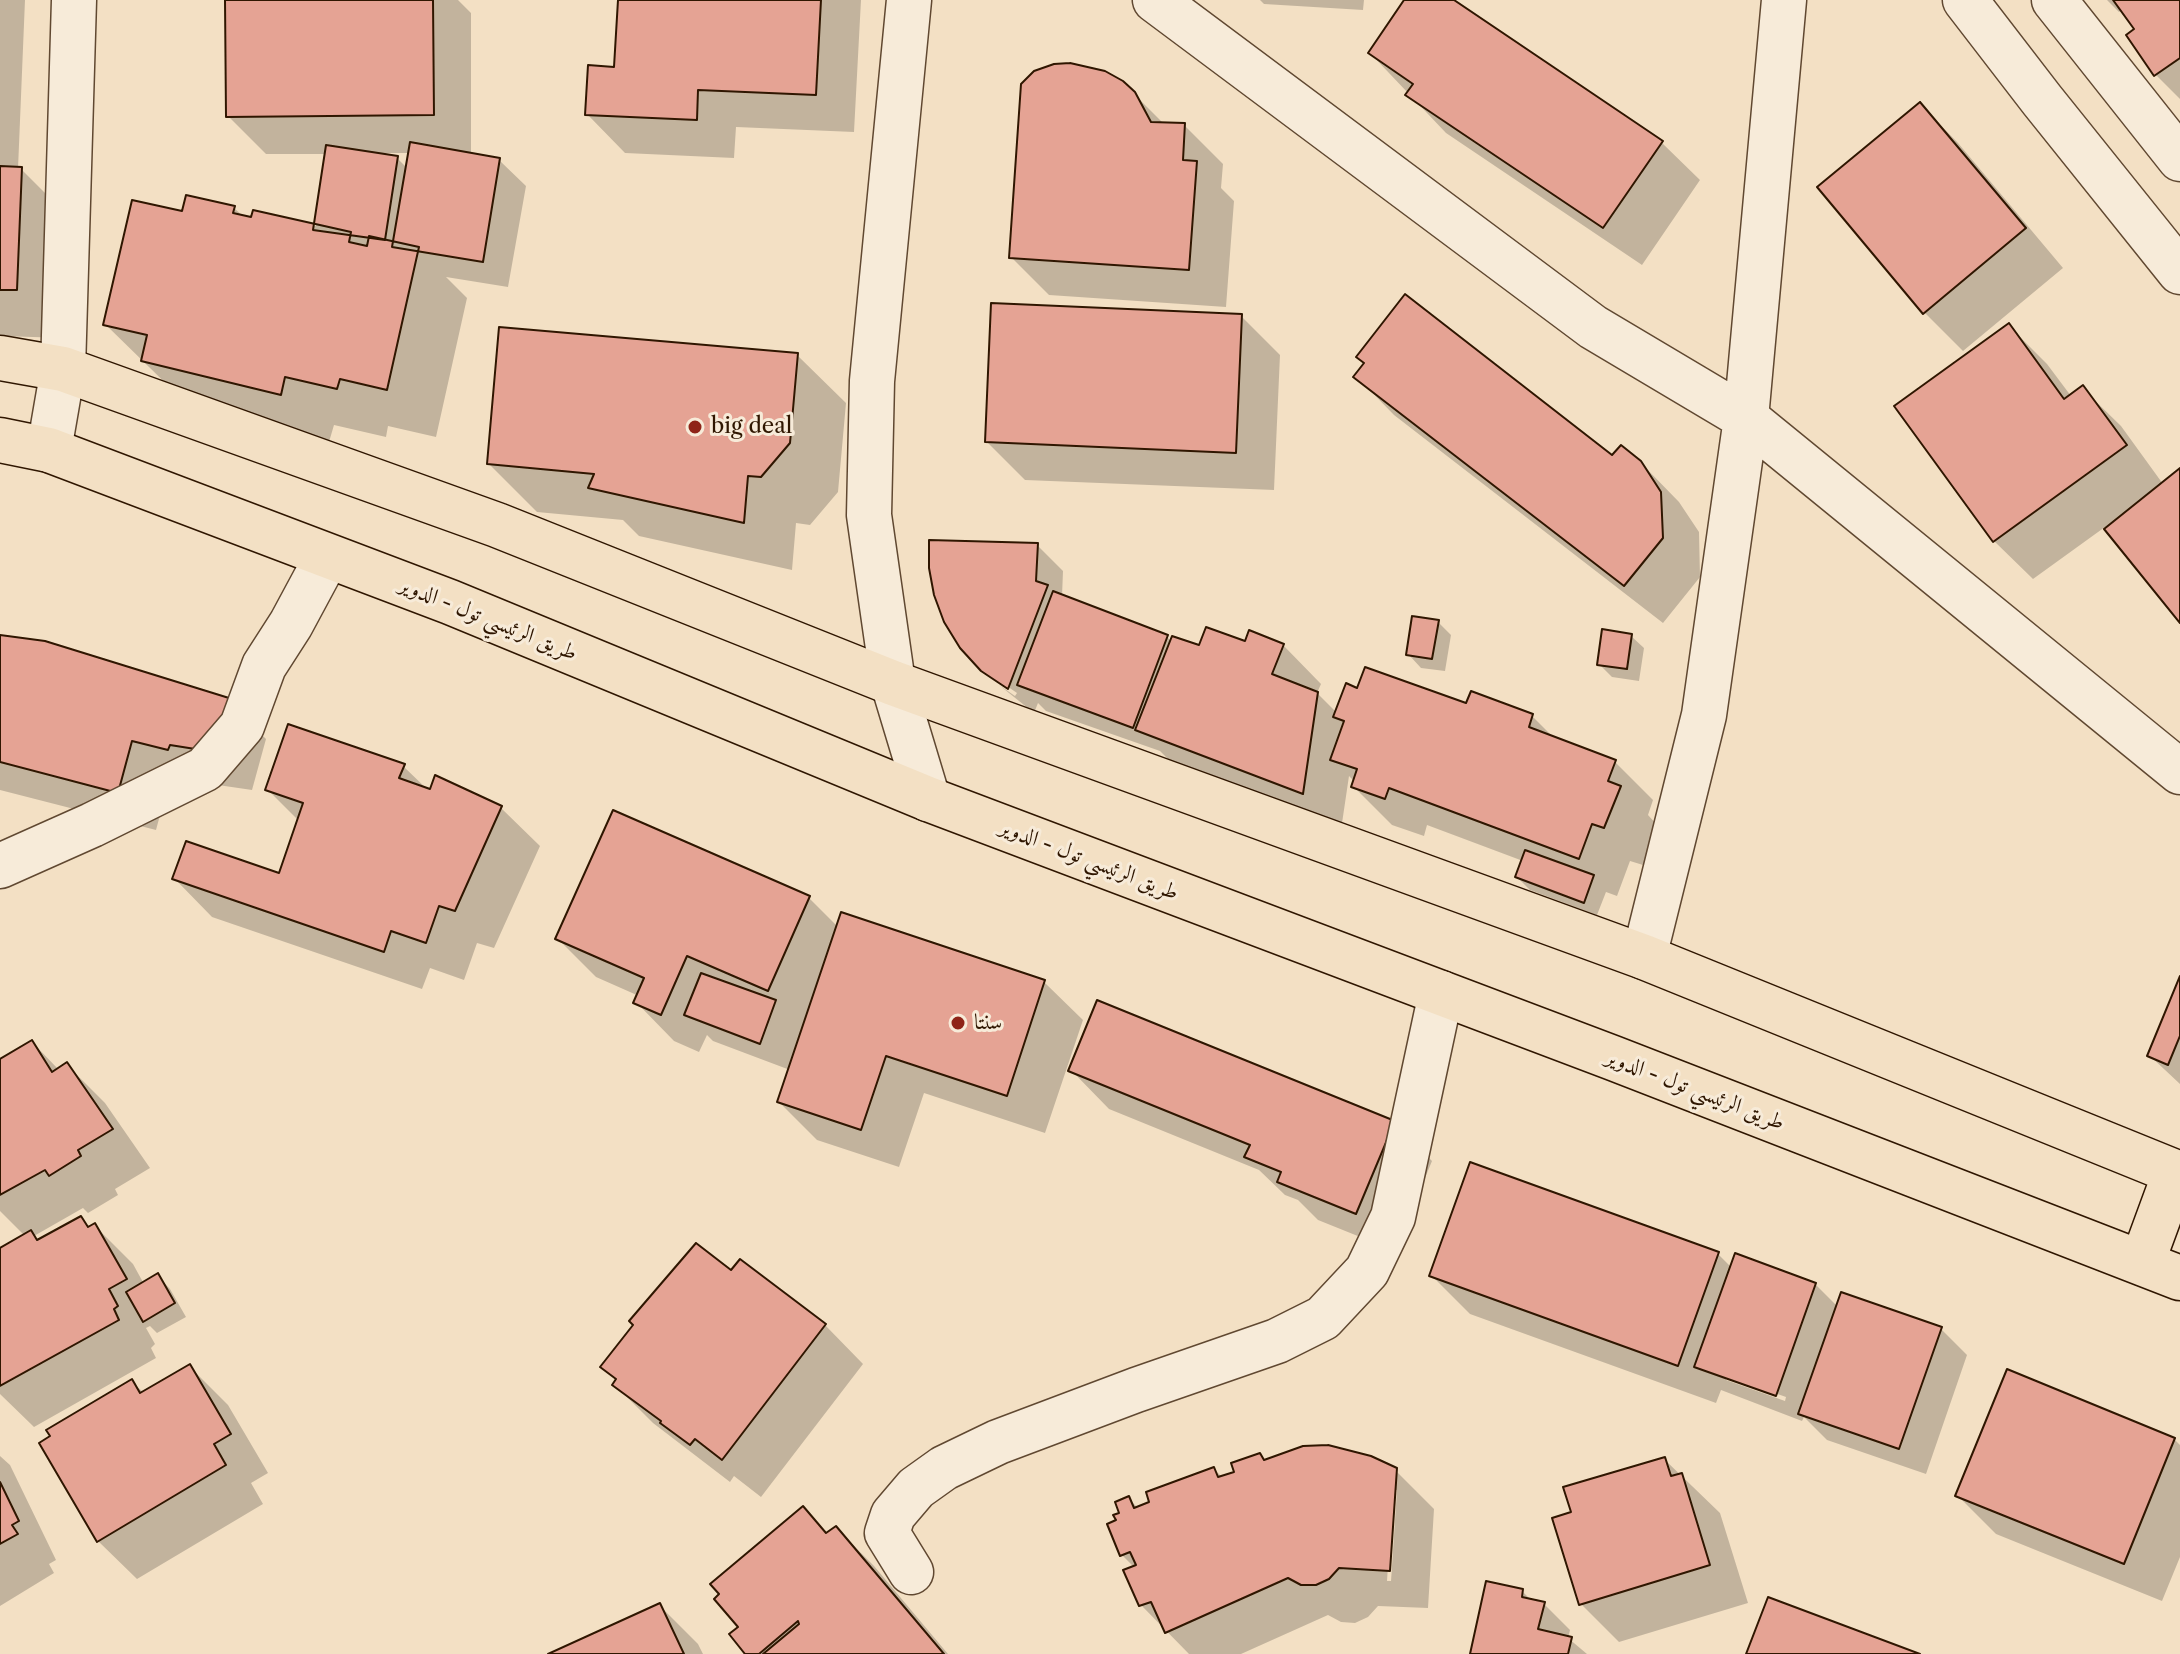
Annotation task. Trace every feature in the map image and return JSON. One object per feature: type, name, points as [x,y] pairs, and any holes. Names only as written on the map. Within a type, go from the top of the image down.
[{"type":"main road","points":[[0,358],[63,369],[497,525],[893,683],[1644,957],[2178,1174],[2161,1271]]},
{"type":"main road","name":"طريق الرئيسي تول - الدوير","points":[[0,440],[49,450],[450,602],[928,799],[2161,1271]]},
{"type":"street","points":[[49,450],[63,369],[74,0]]},
{"type":"street","points":[[909,0],[872,410],[869,515],[893,683],[928,799]]},
{"type":"street","points":[[1155,0],[1593,327],[1746,418],[2180,772]]},
{"type":"street","points":[[1644,957],[1704,715],[1746,418],[1784,0]]},
{"type":"street","points":[[1965,0],[2180,272]]},
{"type":"street","points":[[2054,0],[2180,159]]},
{"type":"street","points":[[0,866],[205,769],[242,726],[264,666],[327,557]]},
{"type":"street","points":[[911,1572],[887,1533],[893,1515],[916,1488],[944,1468],[998,1442],[1277,1341],[1323,1318],[1367,1271],[1393,1217],[1441,993]]},
{"type":"building","points":[[225,0],[433,0],[434,115],[226,117]]},
{"type":"building","points":[[618,0],[821,0],[816,95],[698,90],[697,120],[585,115],[588,65],[614,67]]},
{"type":"building","points":[[1404,0],[1454,0],[1663,141],[1603,228],[1405,95],[1413,84],[1368,53]]},
{"type":"building","points":[[2113,0],[2180,0],[2180,58],[2154,76],[2126,35],[2134,29]]},
{"type":"building","points":[[1070,63],[1105,71],[1123,81],[1135,92],[1151,122],[1185,123],[1183,160],[1197,161],[1189,270],[1009,258],[1021,84],[1034,71],[1054,64]]},
{"type":"building","points":[[1920,102],[2026,228],[1923,314],[1817,187]]},
{"type":"building","points":[[410,142],[500,158],[483,262],[392,247]]},
{"type":"building","points":[[326,145],[398,156],[385,240],[313,230]]},
{"type":"building","points":[[0,166],[22,167],[17,290],[0,290]]},
{"type":"building","points":[[186,195],[235,206],[233,213],[251,217],[253,210],[351,232],[349,242],[367,246],[369,236],[419,247],[387,390],[340,379],[337,389],[285,377],[281,395],[141,361],[147,335],[103,325],[132,200],[182,211]]},
{"type":"building","points":[[1405,294],[1612,455],[1621,445],[1641,461],[1661,492],[1663,538],[1624,586],[1353,377],[1364,363],[1356,357]]},
{"type":"building","points":[[991,303],[1242,314],[1236,453],[985,442]]},
{"type":"building","points":[[2009,323],[2064,399],[2083,385],[2127,445],[1993,542],[1894,406]]},
{"type":"building","points":[[499,327],[798,353],[790,443],[761,477],[748,476],[744,523],[588,488],[594,474],[487,464]]},
{"type":"building","points":[[2180,468],[2180,623],[2104,529]]},
{"type":"building","points":[[929,540],[1038,543],[1036,581],[1048,585],[1008,689],[981,671],[960,648],[944,622],[934,595],[929,568]]},
{"type":"building","points":[[1053,591],[1168,635],[1133,728],[1017,685]]},
{"type":"building","points":[[1412,616],[1439,620],[1432,659],[1406,655]]},
{"type":"building","points":[[1206,627],[1245,641],[1249,630],[1284,644],[1272,674],[1318,692],[1303,794],[1135,730],[1172,636],[1199,645]]},
{"type":"building","points":[[1602,629],[1632,634],[1627,669],[1597,665]]},
{"type":"building","points":[[0,635],[45,641],[229,698],[214,752],[170,745],[168,750],[132,741],[118,793],[0,762]]},
{"type":"building","points":[[1365,667],[1466,703],[1471,691],[1533,714],[1529,727],[1616,760],[1608,781],[1621,786],[1604,828],[1592,824],[1579,859],[1389,788],[1385,799],[1351,787],[1357,769],[1330,760],[1344,721],[1333,717],[1346,683],[1357,688]]},
{"type":"building","points":[[288,724],[405,764],[399,778],[430,789],[435,775],[502,806],[455,911],[439,906],[426,943],[391,931],[384,952],[172,879],[186,841],[279,873],[303,803],[265,790]]},
{"type":"building","points":[[613,810],[810,896],[768,991],[687,956],[661,1015],[633,1003],[644,978],[555,939]]},
{"type":"building","points":[[1525,850],[1594,875],[1584,903],[1515,877]]},
{"type":"building","points":[[841,912],[1045,980],[1007,1096],[886,1056],[861,1130],[777,1102]]},
{"type":"building","points":[[701,973],[776,1000],[760,1044],[684,1015]]},
{"type":"building","points":[[2180,976],[2180,1036],[2168,1065],[2147,1056]]},
{"type":"building","points":[[1097,1000],[1395,1121],[1356,1214],[1277,1182],[1281,1172],[1244,1157],[1250,1145],[1068,1071]]},
{"type":"building","points":[[32,1040],[52,1072],[67,1062],[113,1129],[78,1150],[81,1156],[49,1176],[45,1170],[0,1195],[0,1059]]},
{"type":"building","points":[[1470,1162],[1719,1252],[1678,1366],[1429,1276]]},
{"type":"building","points":[[81,1216],[88,1227],[95,1223],[127,1279],[109,1289],[118,1306],[114,1309],[119,1320],[0,1386],[0,1248],[31,1230],[37,1240]]},
{"type":"building","points":[[696,1243],[731,1270],[740,1259],[826,1324],[722,1460],[695,1439],[690,1445],[660,1423],[612,1385],[616,1379],[600,1367],[633,1325],[629,1321]]},
{"type":"building","points":[[1735,1253],[1816,1283],[1776,1396],[1694,1367]]},
{"type":"building","points":[[158,1273],[175,1303],[143,1322],[126,1292]]},
{"type":"building","points":[[1841,1292],[1942,1327],[1899,1449],[1798,1414]]},
{"type":"building","points":[[190,1364],[231,1434],[214,1444],[226,1465],[97,1542],[39,1443],[50,1436],[46,1430],[132,1379],[140,1393]]},
{"type":"building","points":[[2007,1369],[2175,1438],[2124,1564],[1955,1496]]},
{"type":"building","points":[[1328,1445],[1371,1456],[1397,1468],[1390,1571],[1339,1568],[1329,1579],[1316,1585],[1301,1585],[1288,1578],[1165,1633],[1151,1602],[1139,1606],[1123,1570],[1136,1565],[1130,1552],[1120,1556],[1107,1524],[1116,1520],[1113,1515],[1119,1513],[1115,1502],[1129,1496],[1134,1508],[1149,1502],[1146,1492],[1214,1467],[1218,1477],[1234,1472],[1231,1463],[1260,1453],[1264,1460],[1303,1446]]},
{"type":"building","points":[[1665,1457],[1671,1476],[1682,1473],[1710,1565],[1579,1605],[1552,1518],[1571,1512],[1563,1487]]},
{"type":"building","points":[[0,1482],[19,1521],[12,1525],[18,1534],[0,1544]]},
{"type":"building","points":[[803,1506],[826,1533],[836,1526],[944,1654],[763,1654],[799,1624],[798,1621],[759,1654],[745,1654],[729,1634],[738,1627],[714,1599],[719,1594],[710,1584]]},
{"type":"building","points":[[1486,1581],[1523,1589],[1522,1597],[1545,1602],[1538,1629],[1572,1637],[1568,1654],[1470,1654]]},
{"type":"building","points":[[1768,1597],[1920,1654],[1746,1654]]},
{"type":"building","points":[[660,1603],[684,1654],[548,1654]]},
{"type":"place","name":"big deal","points":[[695,427]]},
{"type":"place","name":"سنتا","points":[[958,1023]]}]
